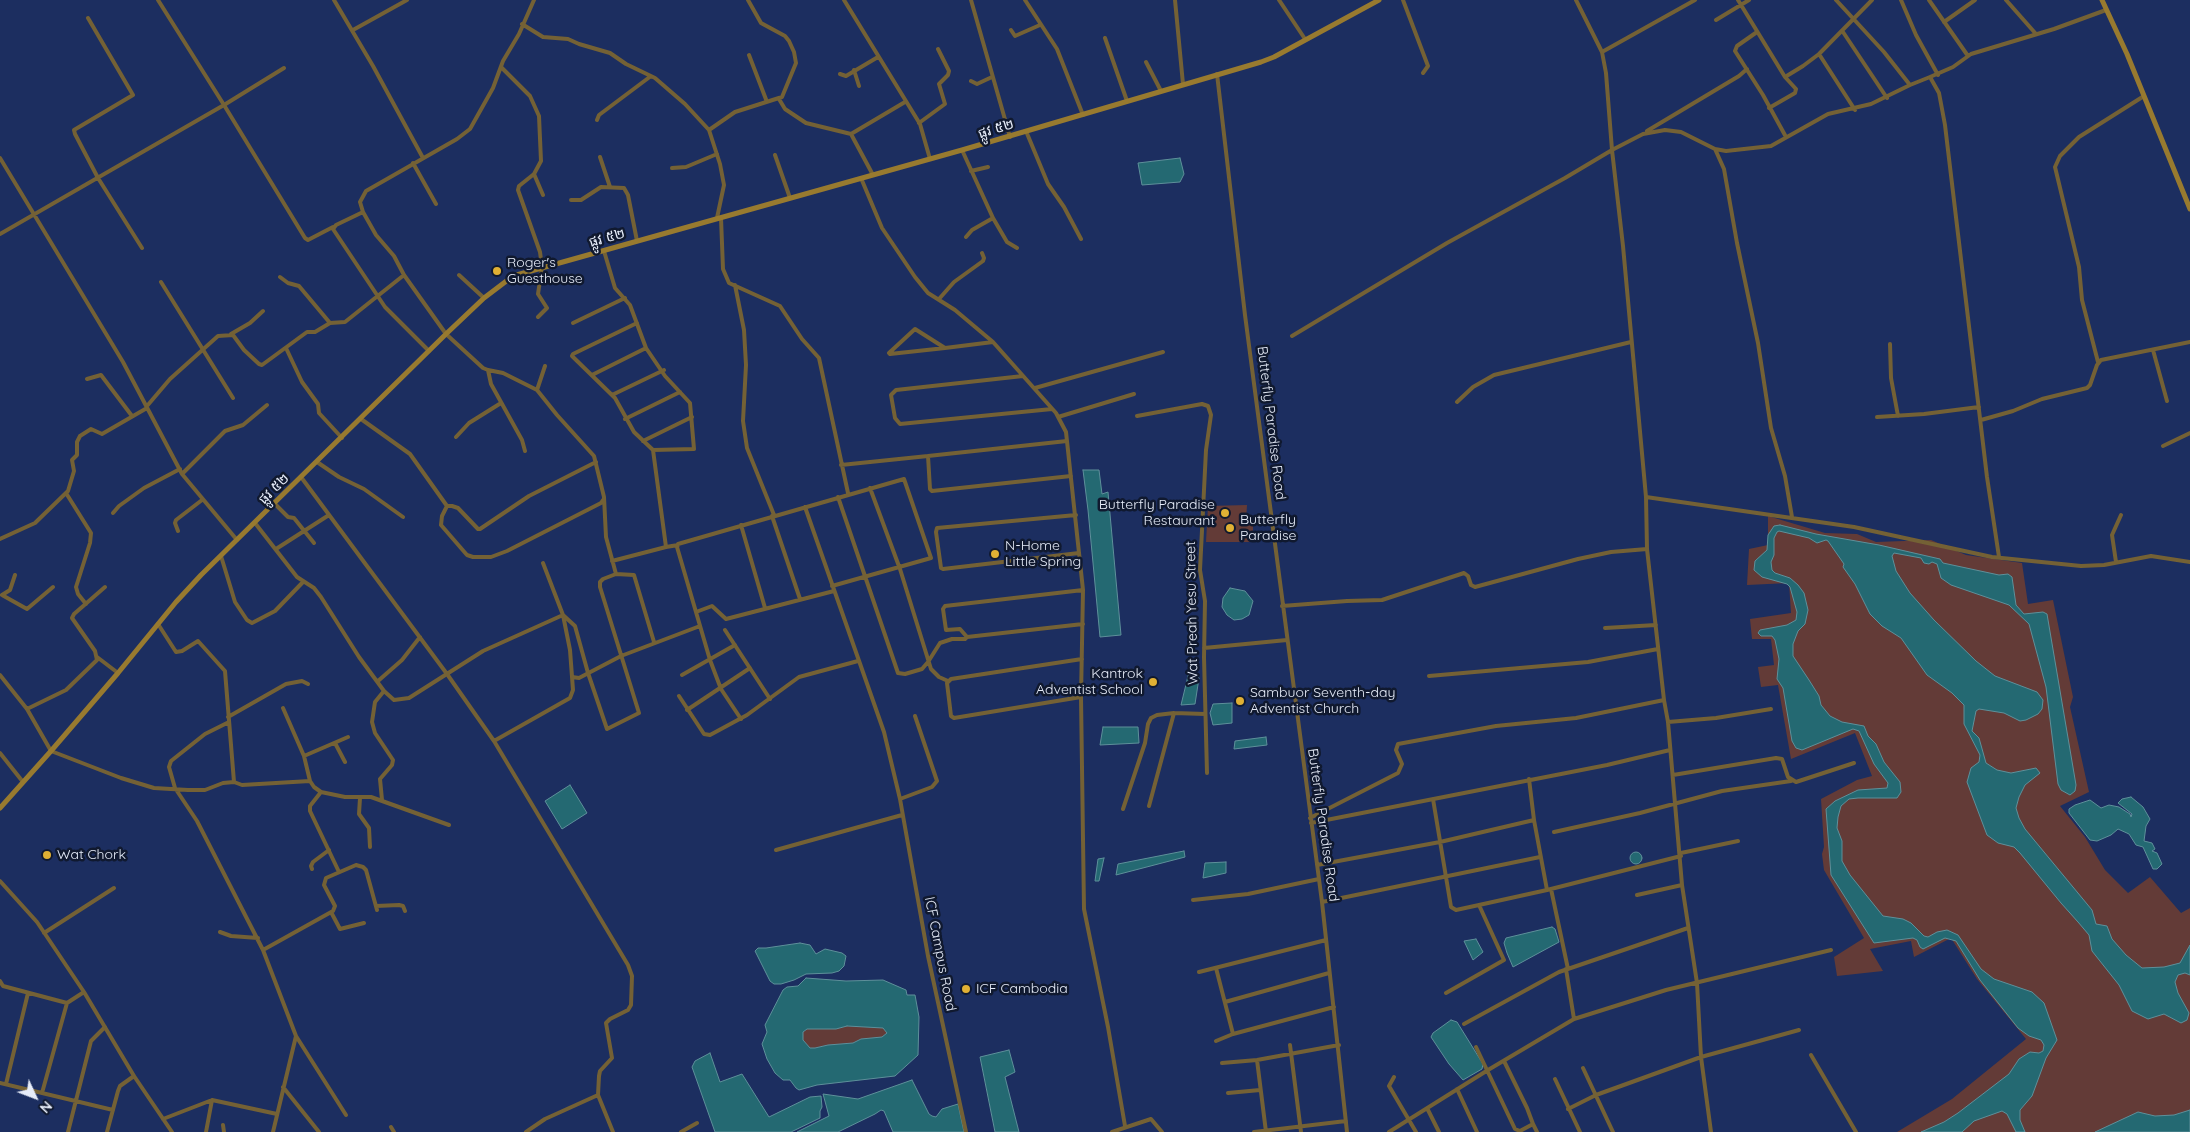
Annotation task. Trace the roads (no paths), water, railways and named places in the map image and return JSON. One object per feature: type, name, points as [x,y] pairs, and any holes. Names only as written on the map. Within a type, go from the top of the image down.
[{"type":"street","points":[[158,0],[305,238],[308,240],[363,212]]},
{"type":"street","points":[[334,0],[353,30],[423,158]]},
{"type":"street","points":[[353,30],[407,0]]},
{"type":"street","points":[[534,0],[519,34],[503,61],[493,88],[470,129],[366,191],[360,202],[363,212],[376,235],[394,256],[404,275],[446,334],[483,368],[503,373],[537,390],[591,452],[596,462],[603,500],[604,525],[616,574]]},
{"type":"street","points":[[709,130],[735,112],[778,99],[785,93],[796,63],[794,52],[785,36],[761,23],[748,0]]},
{"type":"street","points":[[844,0],[919,123],[930,159]]},
{"type":"street","points":[[971,0],[1010,137]]},
{"type":"street","points":[[1025,0],[1065,66],[1083,114]]},
{"type":"street","points":[[1175,0],[1183,84]]},
{"type":"street","points":[[1279,0],[1305,39]]},
{"type":"street","name":"ផ្លូវ ៥២","points":[[0,808],[118,673],[176,602],[446,334],[484,298],[513,276],[1010,137],[1274,57],[1378,0]]},
{"type":"street","points":[[1403,0],[1428,66],[1423,73]]},
{"type":"street","points":[[1576,0],[1602,52],[1606,73],[1646,497],[1647,549],[1668,722],[1674,804],[1681,854],[1682,885],[1697,983],[1701,1057],[1711,1132]]},
{"type":"street","points":[[1602,52],[1695,0]]},
{"type":"street","points":[[1716,20],[1740,2],[1749,0]]},
{"type":"street","points":[[1836,0],[1884,52],[1910,85]]},
{"type":"street","points":[[1901,0],[1916,35],[1938,75]]},
{"type":"street","points":[[1929,0],[1968,56]]},
{"type":"street","points":[[1944,22],[1974,0]]},
{"type":"street","points":[[2006,0],[2036,34]]},
{"type":"street","points":[[2102,0],[2190,209]]},
{"type":"street","points":[[1785,77],[1819,54],[1843,32],[1869,1]]},
{"type":"street","points":[[1740,2],[1785,77],[1796,89],[1795,93],[1769,108]]},
{"type":"street","points":[[1643,134],[1665,130],[1681,132],[1715,149],[1726,151],[1771,146],[1828,114],[1840,110],[1854,110],[1887,98],[1910,85],[1938,75],[1968,56],[2106,10]]},
{"type":"street","points":[[88,18],[133,95],[74,130],[98,178],[142,248]]},
{"type":"street","points":[[522,24],[543,37],[568,38],[578,44],[610,53],[626,64],[651,76],[685,104],[709,130],[724,185],[719,218],[723,269],[728,282],[780,306],[802,339],[818,356],[848,493]]},
{"type":"street","points":[[1011,30],[1016,36],[1040,25]]},
{"type":"street","points":[[1758,32],[1735,49],[1786,138]]},
{"type":"street","points":[[1843,32],[1887,98]]},
{"type":"street","points":[[1105,38],[1126,101]]},
{"type":"street","points":[[919,123],[945,104],[938,84],[948,75],[949,71],[938,49]]},
{"type":"street","points":[[1819,54],[1854,110]]},
{"type":"street","points":[[749,55],[767,102]]},
{"type":"street","points":[[840,74],[844,76],[878,57]]},
{"type":"street","points":[[1146,62],[1161,91]]},
{"type":"street","points":[[0,234],[224,105],[284,68]]},
{"type":"street","points":[[502,68],[530,96],[540,116],[541,161],[534,174],[520,183],[518,190],[539,247],[542,267],[538,294],[547,308],[538,317]]},
{"type":"street","points":[[1292,336],[1447,243],[1643,134],[1739,76],[1747,69]]},
{"type":"street","points":[[854,70],[858,86]]},
{"type":"street","name":"Butterfly Paradise Road","points":[[1217,74],[1282,606],[1322,902],[1347,1132]]},
{"type":"street","points":[[597,120],[599,115],[651,76]]},
{"type":"street","points":[[971,81],[978,84],[992,77]]},
{"type":"street","points":[[1930,78],[1939,93],[1945,125],[1999,557]]},
{"type":"street","points":[[1981,420],[2013,411],[2042,399],[2087,388],[2098,362],[2082,300],[2079,267],[2056,167],[2060,156],[2079,138],[2144,96]]},
{"type":"street","points":[[778,99],[785,109],[806,123],[851,134],[905,102]]},
{"type":"street","points":[[1026,131],[1048,184],[1064,207],[1081,240]]},
{"type":"street","points":[[851,134],[873,175]]},
{"type":"street","points":[[1715,149],[1724,169],[1759,352],[1771,428],[1785,476],[1792,517]]},
{"type":"street","points":[[962,150],[993,218],[1007,242],[1017,248]]},
{"type":"street","points":[[672,168],[686,167],[717,154]]},
{"type":"street","points":[[775,155],[790,198]]},
{"type":"street","points":[[600,157],[610,187]]},
{"type":"street","points":[[0,158],[35,213],[123,362],[181,471],[202,500],[237,540]]},
{"type":"street","points":[[413,164],[436,204]]},
{"type":"street","points":[[971,171],[988,167]]},
{"type":"street","points":[[534,174],[543,195]]},
{"type":"street","points":[[861,178],[882,228],[903,261],[928,292],[955,310],[993,342],[1035,388],[1058,417],[1066,432],[1083,590],[1081,697],[1084,909],[1108,1027],[1125,1126]]},
{"type":"street","points":[[571,200],[581,200],[596,189],[621,186],[626,189],[637,241]]},
{"type":"street","points":[[966,238],[972,230],[993,218]]},
{"type":"street","points":[[333,227],[385,307],[429,351]]},
{"type":"street","points":[[604,251],[615,288],[630,305],[646,348],[664,370],[666,376],[690,403],[694,449],[653,450]]},
{"type":"street","points":[[939,299],[954,282],[983,261],[982,253]]},
{"type":"street","points":[[231,334],[259,364],[265,363],[307,332],[315,332],[330,323],[345,322],[376,295],[404,275]]},
{"type":"street","points":[[459,275],[484,298]]},
{"type":"street","points":[[280,277],[288,283],[299,286],[330,323]]},
{"type":"street","points":[[161,282],[233,398]]},
{"type":"street","points":[[735,285],[744,330],[746,365],[743,421],[747,448],[773,516],[800,600]]},
{"type":"street","points":[[573,323],[624,298]]},
{"type":"street","points":[[0,539],[35,523],[66,493],[74,471],[72,460],[77,455],[79,437],[91,429],[102,434],[147,407],[170,379],[202,349],[218,336],[231,334],[250,323],[263,311]]},
{"type":"street","points":[[636,323],[572,356],[612,395],[634,432],[653,450],[666,547]]},
{"type":"street","points":[[945,348],[915,329],[889,353],[890,354],[945,348],[993,342]]},
{"type":"street","points":[[1457,402],[1473,387],[1494,375],[1631,342]]},
{"type":"street","points":[[2098,362],[2107,358],[2190,342]]},
{"type":"street","points":[[1890,344],[1891,378],[1898,416]]},
{"type":"street","points":[[286,348],[302,382],[318,404],[318,413],[342,438]]},
{"type":"street","points":[[592,375],[646,348]]},
{"type":"street","points":[[2153,350],[2166,401]]},
{"type":"street","points":[[1035,388],[1162,352]]},
{"type":"street","points":[[537,390],[545,366]]},
{"type":"street","points":[[488,370],[488,375],[522,440],[525,451]]},
{"type":"street","points":[[612,395],[664,370]]},
{"type":"street","points":[[87,379],[101,374],[132,416]]},
{"type":"street","points":[[1023,376],[896,390],[892,395],[895,418],[900,424],[1052,409]]},
{"type":"street","points":[[625,419],[680,392]]},
{"type":"street","points":[[1058,417],[1134,394]]},
{"type":"street","points":[[456,437],[469,423],[501,403]]},
{"type":"street","name":"Wat Preah Yesu Street","points":[[1137,416],[1202,404],[1208,406],[1211,415],[1206,450],[1200,570],[1205,601],[1204,648],[1207,774]]},
{"type":"street","points":[[113,513],[119,506],[144,488],[181,471],[225,431],[244,424],[266,405]]},
{"type":"street","points":[[1877,417],[1979,407]]},
{"type":"street","points":[[643,441],[692,417]]},
{"type":"street","points":[[361,419],[410,454],[447,506],[458,508],[478,529],[529,496],[596,462]]},
{"type":"street","points":[[2163,446],[2190,433]]},
{"type":"street","points":[[841,465],[1067,441]]},
{"type":"street","points":[[928,456],[928,474],[932,491],[1071,476]]},
{"type":"street","points":[[317,462],[339,477],[364,489],[403,517]]},
{"type":"street","points":[[302,478],[420,637],[494,741],[628,965],[632,976],[631,1005],[628,1010],[606,1023],[612,1058],[600,1071],[598,1095],[613,1132]]},
{"type":"street","points":[[612,560],[678,545],[682,542],[902,478],[906,481],[931,558],[800,600],[726,619],[712,606],[696,612]]},
{"type":"street","points":[[870,488],[900,569],[928,662],[934,673],[948,681],[1082,659]]},
{"type":"street","points":[[66,493],[91,533],[76,587],[78,594],[86,604]]},
{"type":"street","points":[[838,496],[896,671],[901,674],[916,672],[928,662],[940,643],[952,639],[1083,624]]},
{"type":"street","points":[[1646,497],[1854,527],[1999,557],[2081,566],[2151,556],[2190,562]]},
{"type":"street","points":[[178,531],[175,523],[176,520],[202,500]]},
{"type":"street","points":[[447,506],[442,516],[441,525],[467,555],[491,557],[507,551],[601,503],[603,500]]},
{"type":"street","points":[[275,504],[288,517],[294,518],[314,543]]},
{"type":"street","name":"ICF Campus Road","points":[[805,507],[884,732],[900,799],[928,956],[966,1132]]},
{"type":"street","points":[[1076,514],[938,528],[936,532],[941,568],[943,569],[1079,553]]},
{"type":"street","points":[[276,549],[329,515]]},
{"type":"street","points":[[2116,562],[2112,535],[2121,515]]},
{"type":"street","points":[[255,523],[297,577],[314,588],[330,608],[359,657],[384,691],[394,700],[404,700],[483,651],[563,615]]},
{"type":"street","points":[[741,525],[765,608]]},
{"type":"street","points":[[678,545],[710,660],[721,689],[741,719]]},
{"type":"street","points":[[1282,606],[1382,600],[1464,573],[1468,576],[1471,585],[1475,587],[1578,559],[1611,552],[1647,549]]},
{"type":"street","points":[[221,556],[235,602],[247,620],[252,623],[275,610],[303,582]]},
{"type":"street","points":[[494,741],[570,698],[573,690],[570,650],[563,615],[543,563]]},
{"type":"street","points":[[1,595],[10,590],[15,574]]},
{"type":"street","points":[[563,615],[576,626],[588,673],[607,729],[638,713],[599,584],[603,579],[616,574],[634,575],[654,642]]},
{"type":"street","points":[[1,595],[27,609],[53,587]]},
{"type":"street","points":[[106,587],[73,616],[73,621],[84,635],[97,658],[118,673]]},
{"type":"street","points":[[966,637],[960,629],[946,630],[944,607],[1083,590]]},
{"type":"street","points":[[158,624],[176,652],[182,651],[198,641],[223,668],[226,674],[234,782]]},
{"type":"street","points":[[1605,628],[1656,624]]},
{"type":"street","points":[[572,677],[579,678],[621,656],[700,626]]},
{"type":"street","points":[[725,630],[770,699]]},
{"type":"street","points":[[378,682],[407,654],[420,637]]},
{"type":"street","points":[[1204,648],[1287,640]]},
{"type":"street","points":[[682,675],[735,645]]},
{"type":"street","points":[[1429,676],[1588,662],[1658,649]]},
{"type":"street","points":[[27,709],[66,690],[95,663],[97,658]]},
{"type":"street","points":[[678,696],[706,736],[741,719],[799,677],[858,661]]},
{"type":"street","points":[[688,710],[750,668]]},
{"type":"street","points":[[0,675],[27,709],[51,751],[129,780],[154,788],[205,790],[234,782],[242,785],[310,781]]},
{"type":"street","points":[[228,717],[286,684],[302,681],[308,684]]},
{"type":"street","points":[[948,681],[951,716],[954,718],[1081,697]]},
{"type":"street","points":[[382,800],[380,779],[392,765],[393,760],[375,733],[372,722],[375,702],[384,691]]},
{"type":"street","points":[[1311,820],[1398,773],[1402,764],[1396,750],[1398,744],[1496,726],[1576,718],[1664,700]]},
{"type":"street","points":[[283,708],[304,756],[310,781],[321,792],[345,797],[371,797],[449,825]]},
{"type":"street","points":[[1668,722],[1716,718],[1771,709]]},
{"type":"street","points":[[1123,809],[1145,743],[1148,724],[1151,718],[1157,715],[1174,713],[1205,714]]},
{"type":"street","points":[[1149,806],[1174,713]]},
{"type":"street","points":[[900,799],[927,790],[935,785],[936,782],[915,716]]},
{"type":"street","points":[[229,722],[205,734],[170,763],[175,788],[198,821],[258,938],[296,1036],[346,1115]]},
{"type":"street","points":[[304,756],[348,737]]},
{"type":"street","points":[[334,743],[345,762]]},
{"type":"street","points":[[1311,820],[1615,764],[1636,757],[1670,750]]},
{"type":"street","points":[[0,753],[23,782]]},
{"type":"street","points":[[1673,774],[1776,758],[1782,759],[1791,781]]},
{"type":"street","points":[[1554,832],[1722,791],[1791,781],[1796,782],[1854,763]]},
{"type":"street","points":[[1529,779],[1540,857],[1567,969],[1574,1019]]},
{"type":"street","points":[[321,792],[309,808],[339,872]]},
{"type":"street","points":[[360,798],[359,814],[369,828],[370,847]]},
{"type":"street","points":[[1433,799],[1452,909],[1549,890],[1681,854],[1738,841]]},
{"type":"street","points":[[776,850],[902,815]]},
{"type":"street","points":[[1317,865],[1440,842],[1534,820]]},
{"type":"street","points":[[312,869],[310,866],[312,862],[329,850]]},
{"type":"street","points":[[1322,902],[1540,857]]},
{"type":"street","points":[[263,950],[331,912],[335,906],[324,885],[325,881],[330,875],[356,865],[363,867],[376,908],[399,905],[403,906],[405,911]]},
{"type":"street","points":[[1193,900],[1248,894],[1319,879]]},
{"type":"street","points":[[0,882],[37,922],[84,992],[134,1076],[172,1132]]},
{"type":"street","points":[[1637,895],[1682,885]]},
{"type":"street","points":[[44,933],[114,888]]},
{"type":"street","points":[[1446,992],[1504,960],[1479,905]]},
{"type":"street","points":[[331,912],[340,929],[364,924]]},
{"type":"street","points":[[1464,1024],[1567,969],[1688,928]]},
{"type":"street","points":[[220,932],[231,936],[258,938]]},
{"type":"street","points":[[1199,972],[1326,940]]},
{"type":"street","points":[[1389,1132],[1574,1019],[1666,990],[1831,950]]},
{"type":"street","points":[[1216,968],[1233,1034]]},
{"type":"street","points":[[1225,1002],[1329,973]]},
{"type":"street","points":[[0,981],[1,988],[66,1003]]},
{"type":"street","points":[[42,1093],[66,1003],[84,992]]},
{"type":"street","points":[[6,1084],[28,993]]},
{"type":"street","points":[[1216,1040],[1334,1007]]},
{"type":"street","points":[[68,1132],[91,1041],[105,1027]]},
{"type":"street","points":[[1568,1109],[1596,1095],[1701,1057],[1799,1030]]},
{"type":"street","points":[[273,1132],[296,1036]]},
{"type":"street","points":[[1290,1045],[1301,1132]]},
{"type":"street","points":[[1222,1063],[1291,1055],[1339,1045]]},
{"type":"street","points":[[1476,1047],[1516,1129],[1520,1131],[1533,1124]]},
{"type":"street","points":[[1811,1056],[1856,1132]]},
{"type":"street","points":[[1256,1060],[1266,1131]]},
{"type":"street","points":[[1504,1061],[1537,1132]]},
{"type":"street","points":[[1583,1068],[1613,1132]]},
{"type":"street","points":[[108,1132],[112,1110],[120,1086],[134,1076]]},
{"type":"street","points":[[1394,1077],[1389,1086],[1416,1132]]},
{"type":"street","points":[[1555,1079],[1580,1132]]},
{"type":"street","points":[[0,1083],[112,1110]]},
{"type":"street","points":[[283,1087],[319,1132]]},
{"type":"street","points":[[1457,1089],[1477,1132]]},
{"type":"street","points":[[1228,1093],[1260,1090]]},
{"type":"street","points":[[526,1132],[545,1119],[598,1095]]},
{"type":"street","points":[[163,1119],[212,1100],[277,1114]]},
{"type":"street","points":[[206,1132],[212,1100]]},
{"type":"street","points":[[1427,1108],[1439,1132]]},
{"type":"street","points":[[1112,1132],[1125,1126],[1151,1119],[1162,1132]]},
{"type":"street","points":[[1254,1132],[1346,1121]]},
{"type":"street","points":[[681,1132],[697,1122]]},
{"type":"street","points":[[222,1125],[224,1132]]},
{"type":"street","points":[[391,1127],[394,1132]]},
{"type":"place","name":"Roger's Guesthouse","points":[[497,271]]},
{"type":"place","name":"Butterfly Paradise Restaurant","points":[[1225,513]]},
{"type":"place","name":"Butterfly Paradise","points":[[1230,528]]},
{"type":"place","name":"N-Home Little Spring","points":[[995,554]]},
{"type":"place","name":"Kantrok Adventist School","points":[[1153,682]]},
{"type":"place","name":"Sambuor Seventh-day Adventist Church","points":[[1240,701]]},
{"type":"place","name":"Wat Chork","points":[[47,855]]},
{"type":"place","name":"ICF Cambodia","points":[[966,989]]}]
